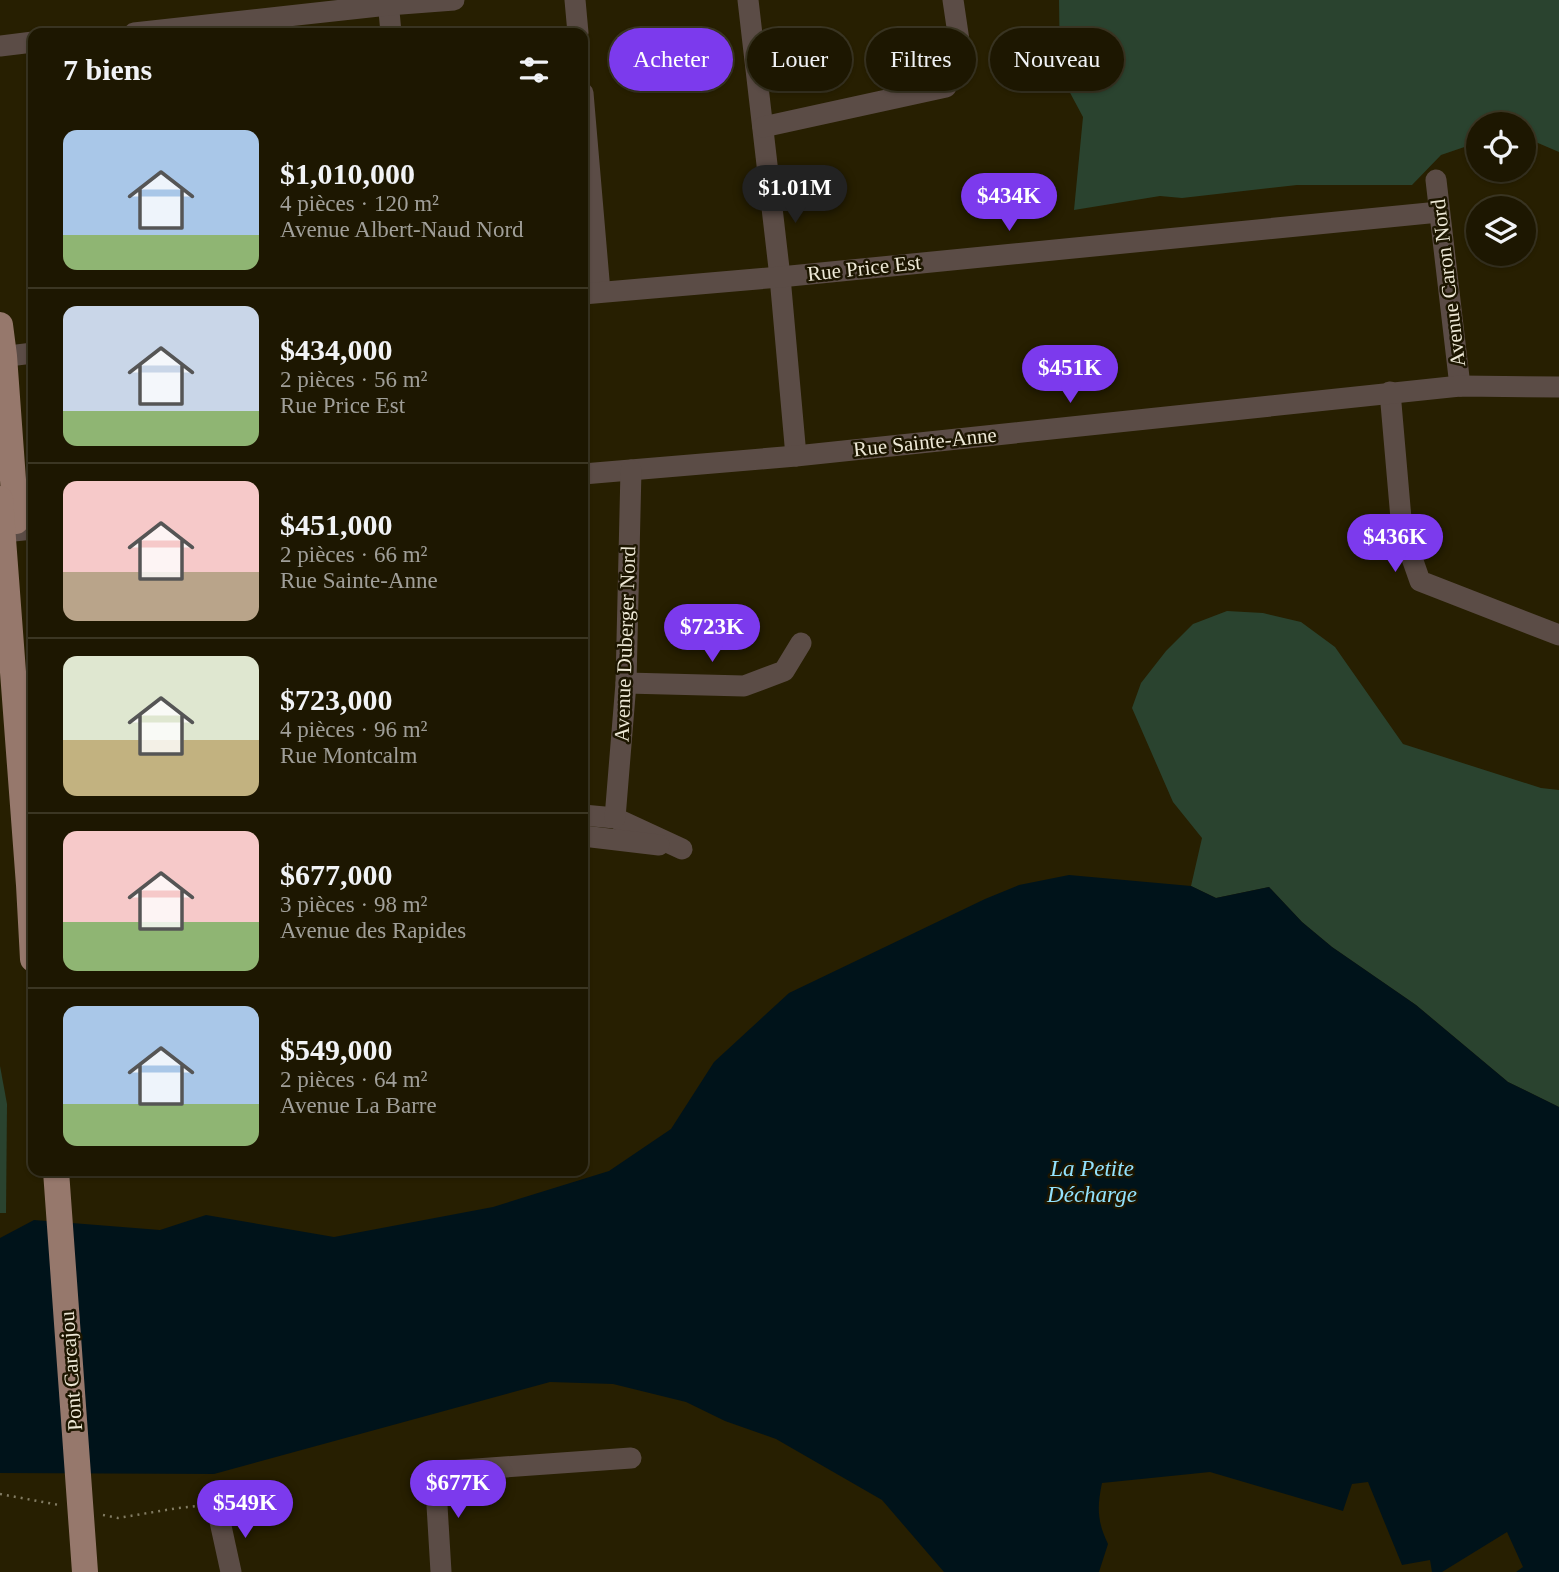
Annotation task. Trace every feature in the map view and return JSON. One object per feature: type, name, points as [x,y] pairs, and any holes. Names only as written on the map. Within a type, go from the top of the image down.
[{"type":"main road","points":[[0,325],[18,531],[28,760]]},
{"type":"main road","points":[[0,499],[18,531]]},
{"type":"main road","name":"Pont Carcajou","points":[[56,1176],[85,1572]]},
{"type":"street","points":[[212,28],[388,3],[454,0]]},
{"type":"street","points":[[575,0],[578,28]]},
{"type":"street","points":[[748,0],[780,277],[796,456]]},
{"type":"street","points":[[763,127],[946,87],[961,54],[953,0]]},
{"type":"street","points":[[388,3],[390,28]]},
{"type":"street","points":[[0,46],[28,43]]},
{"type":"street","name":"Avenue Caron Nord","points":[[1436,180],[1460,386]]},
{"type":"street","name":"Rue Price Est","points":[[591,293],[1439,212]]},
{"type":"street","points":[[588,218],[591,293]]},
{"type":"street","points":[[2,357],[28,354]]},
{"type":"street","name":"Rue Sainte-Anne","points":[[588,474],[796,456],[1390,392],[1460,386],[1559,387]]},
{"type":"street","points":[[1390,392],[1402,530],[1420,581],[1559,635]]},
{"type":"street","name":"Avenue Duberger Nord","points":[[615,818],[626,682],[631,470]]},
{"type":"street","points":[[626,682],[744,686],[784,671],[801,643]]},
{"type":"street","points":[[588,815],[615,818],[682,849],[588,837]]},
{"type":"street","points":[[441,1572],[435,1472],[631,1458]]},
{"type":"street","points":[[219,1517],[231,1572]]},
{"type":"path","points":[[0,1494],[67,1507]]},
{"type":"path","points":[[93,1513],[118,1518],[212,1505],[219,1517]]},
{"type":"green space","points":[[1059,0],[1559,0],[1559,152],[1536,142],[1536,112],[1466,112],[1466,146],[1441,155],[1412,185],[1297,185],[1182,198],[1160,196],[1074,210],[1083,117],[1069,91],[1124,91],[1124,28],[1059,28]]},
{"type":"green space","points":[[1227,611],[1263,613],[1301,622],[1335,647],[1403,744],[1541,788],[1559,790],[1559,1107],[1508,1082],[1416,1005],[1332,947],[1302,922],[1269,887],[1216,898],[1191,886],[1202,838],[1173,802],[1132,708],[1141,683],[1166,651],[1193,624]]},
{"type":"green space","points":[[0,1066],[7,1104],[6,1213],[0,1213]]},
{"type":"water","name":"La Petite Décharge","points":[[1069,875],[1191,886],[1216,898],[1269,887],[1302,922],[1332,947],[1416,1005],[1508,1082],[1559,1107],[1559,1572],[1516,1572],[1523,1567],[1507,1532],[1442,1572],[1432,1572],[1430,1560],[1402,1565],[1368,1482],[1352,1484],[1343,1511],[1210,1472],[1102,1483],[1099,1514],[1108,1544],[1099,1572],[944,1572],[882,1500],[776,1439],[725,1421],[686,1402],[613,1384],[550,1382],[214,1474],[0,1473],[0,1238],[34,1220],[160,1230],[206,1215],[334,1237],[493,1207],[609,1171],[671,1129],[714,1062],[789,993],[985,899],[1019,885]]}]
